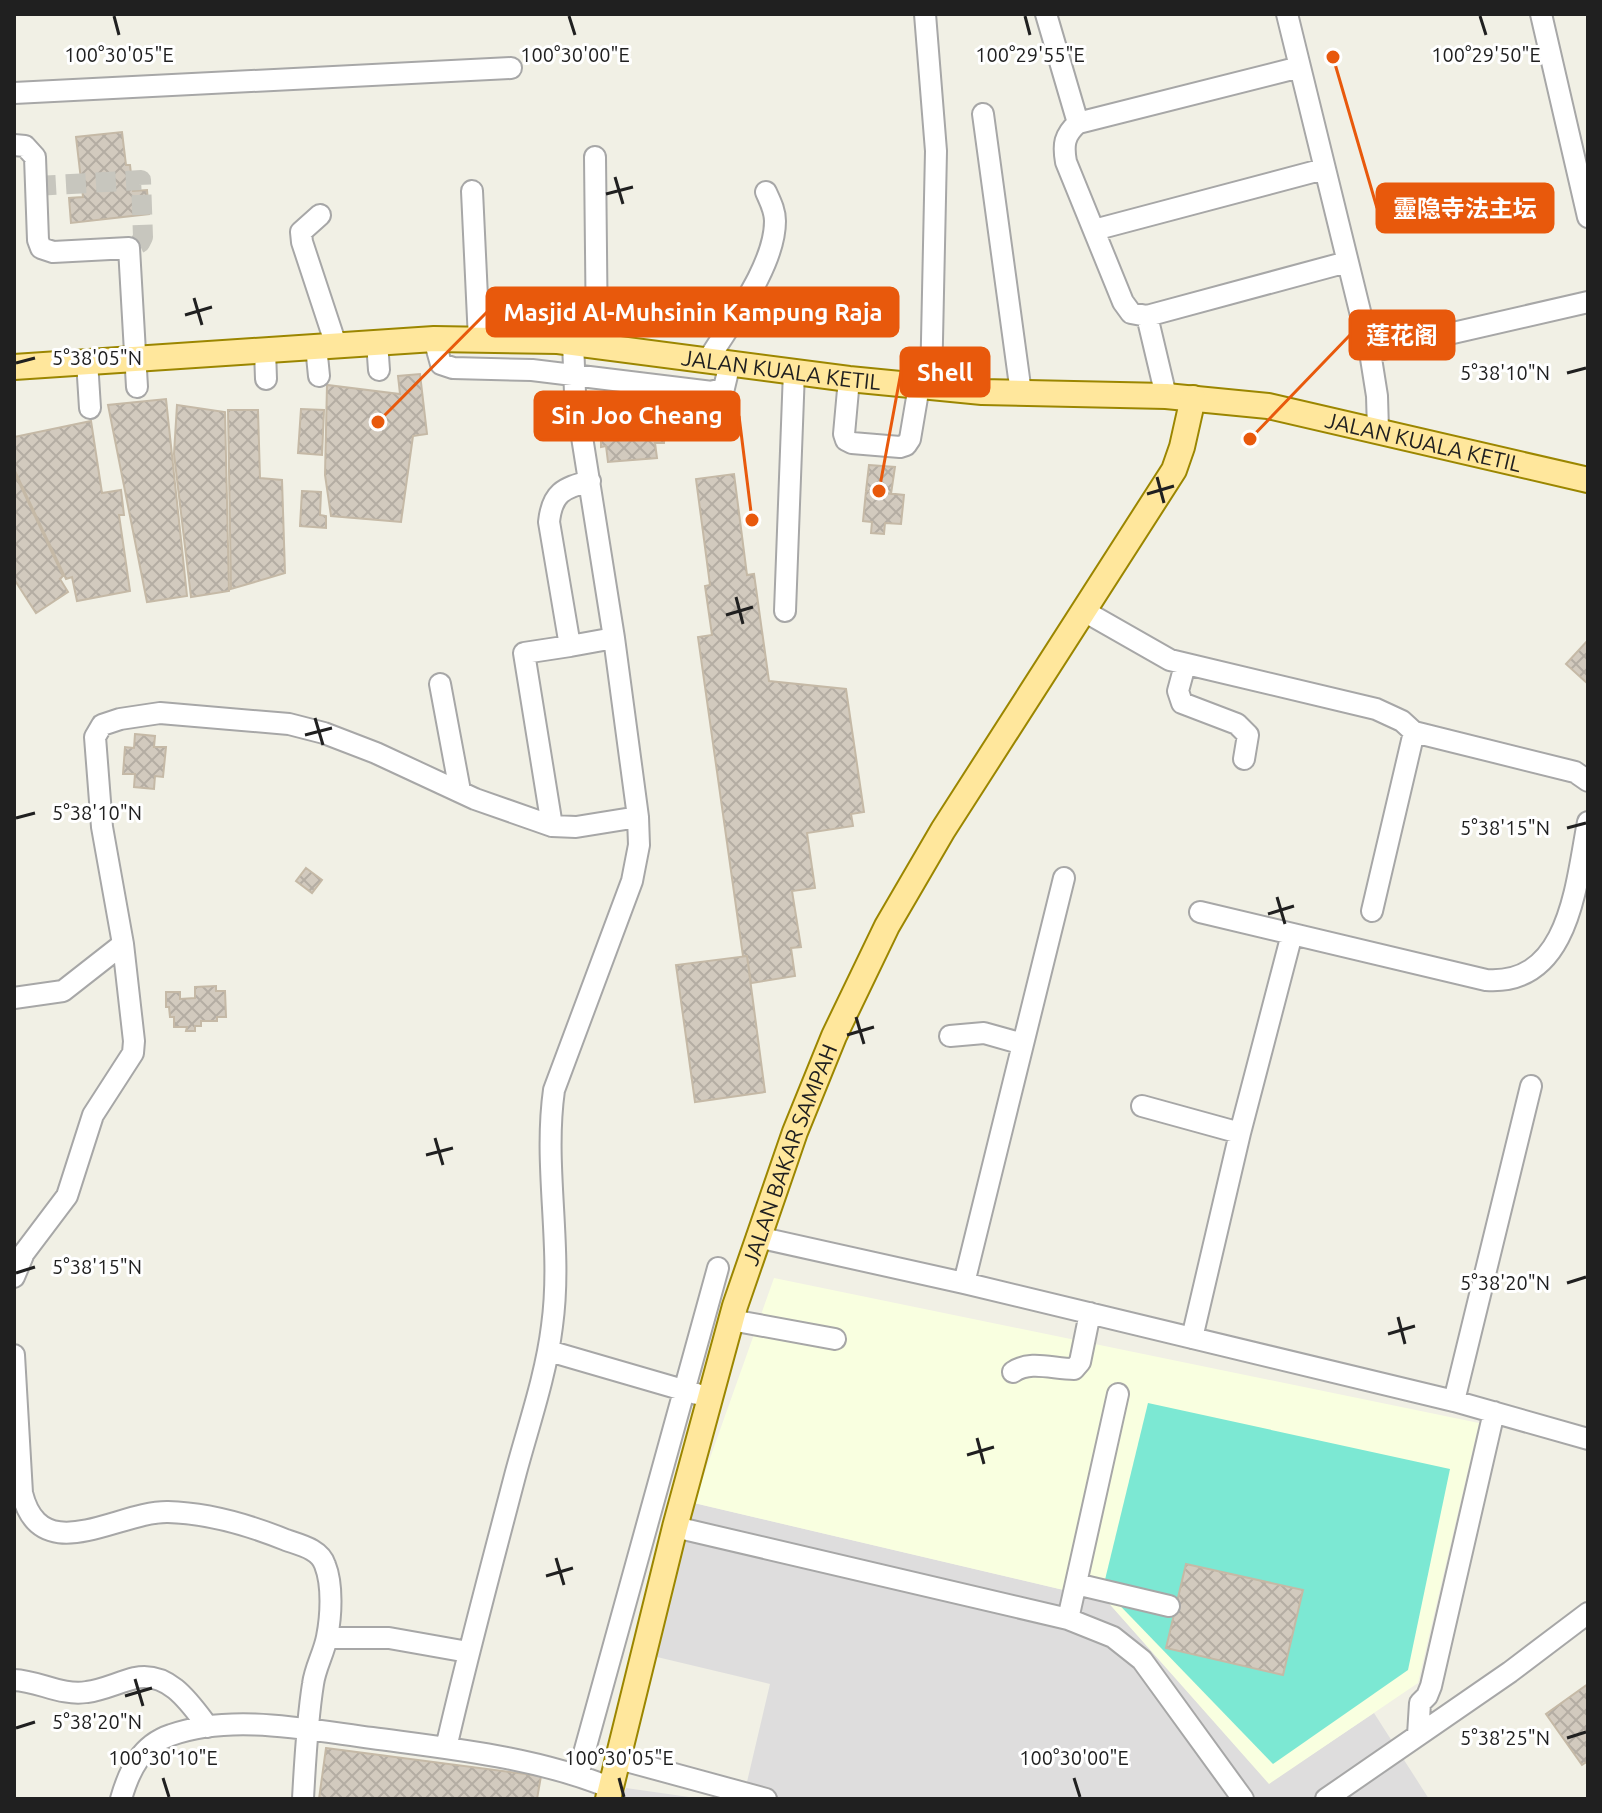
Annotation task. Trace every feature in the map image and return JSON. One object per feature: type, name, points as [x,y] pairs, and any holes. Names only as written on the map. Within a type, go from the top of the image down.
[{"type":"main road","name":"JALAN KUALA KETIL","points":[[14,367],[434,339],[585,343],[925,387],[1021,393],[1166,396],[1268,406],[1588,480]]},
{"type":"main road","name":"JALAN BAKAR SAMPAH","points":[[610,1794],[708,1397],[757,1237],[834,1036],[887,926],[943,830],[1174,470],[1193,398]]},
{"type":"street","points":[[849,379],[846,440],[900,447],[906,445],[925,387],[936,151],[925,14]]},
{"type":"street","points":[[1046,14],[1078,123]]},
{"type":"street","points":[[1287,14],[1370,352],[1377,396],[1378,430]]},
{"type":"street","points":[[1541,14],[1588,217]]},
{"type":"street","points":[[1300,67],[1078,123],[1066,136],[1063,149],[1066,162],[1123,302],[1131,313],[1147,316],[1347,262]]},
{"type":"street","points":[[14,93],[511,68]]},
{"type":"street","points":[[983,114],[1021,393]]},
{"type":"street","points":[[14,145],[25,146],[35,157],[38,240],[41,248],[53,252],[129,248],[137,387]]},
{"type":"street","points":[[446,1748],[468,1652],[549,1351],[555,1289],[549,1126],[554,1090],[632,881],[639,845],[614,638],[573,375],[585,343],[595,157]]},
{"type":"street","points":[[1094,230],[1324,169]]},
{"type":"street","points":[[472,191],[479,340]]},
{"type":"street","points":[[434,339],[441,364],[453,368],[532,370],[712,392],[724,388],[719,361],[768,256],[775,221],[766,192]]},
{"type":"street","points":[[319,376],[326,346],[301,232],[320,215]]},
{"type":"street","points":[[1370,352],[1588,302]]},
{"type":"street","points":[[1147,316],[1166,396]]},
{"type":"street","points":[[532,370],[533,340]]},
{"type":"street","points":[[377,342],[379,370]]},
{"type":"street","points":[[265,350],[266,379]]},
{"type":"street","points":[[87,361],[90,408]]},
{"type":"street","points":[[785,611],[794,371]]},
{"type":"street","points":[[570,646],[549,522],[551,506],[558,493],[590,481]]},
{"type":"street","points":[[1084,611],[1149,650],[1185,665],[1376,709],[1402,721],[1414,732],[1575,772],[1588,781]]},
{"type":"street","points":[[552,826],[524,653],[614,638]]},
{"type":"street","points":[[1185,665],[1178,691],[1182,703],[1237,724],[1248,735],[1244,759]]},
{"type":"street","points":[[440,684],[460,791]]},
{"type":"street","points":[[14,1277],[24,1253],[67,1196],[93,1115],[133,1053],[123,944],[102,827],[95,737],[102,725],[160,713],[289,724],[337,738],[475,799],[552,826],[576,827],[638,817]]},
{"type":"street","points":[[1372,911],[1414,732]]},
{"type":"street","points":[[1200,912],[1486,980],[1515,978],[1539,965],[1556,943],[1573,896],[1588,822]]},
{"type":"street","points":[[964,1283],[1064,878]]},
{"type":"street","points":[[1192,1338],[1240,1133],[1292,934]]},
{"type":"street","points":[[14,998],[63,991],[123,944]]},
{"type":"street","points":[[950,1036],[984,1033],[1023,1044]]},
{"type":"street","points":[[1454,1401],[1531,1086]]},
{"type":"street","points":[[1142,1106],[1240,1133]]},
{"type":"street","points":[[757,1237],[964,1283],[1454,1401],[1588,1439]]},
{"type":"street","points":[[578,1775],[718,1268]]},
{"type":"street","points":[[1013,1372],[1021,1366],[1032,1365],[1074,1369],[1080,1362],[1090,1313]]},
{"type":"street","points":[[731,1320],[835,1339]]},
{"type":"street","points":[[549,1351],[708,1397]]},
{"type":"street","points":[[14,1355],[22,1493],[26,1508],[34,1520],[58,1533],[75,1534],[151,1512],[171,1512],[254,1528],[310,1549],[325,1563],[329,1582],[327,1638],[313,1680],[303,1799]]},
{"type":"street","points":[[1068,1619],[1118,1394]]},
{"type":"street","points":[[1418,1735],[1420,1703],[1431,1686],[1494,1412]]},
{"type":"street","points":[[675,1527],[1068,1619],[1113,1637],[1142,1660],[1243,1799]]},
{"type":"street","points":[[1076,1584],[1169,1606]]},
{"type":"street","points":[[1326,1799],[1510,1672],[1588,1613]]},
{"type":"street","points":[[327,1638],[389,1638],[468,1652]]},
{"type":"street","points":[[14,1680],[55,1691],[86,1693],[148,1676],[176,1689],[208,1727]]},
{"type":"street","points":[[121,1799],[131,1768],[157,1742],[172,1734],[208,1727],[285,1726],[446,1748],[547,1766],[578,1775],[610,1794]]},
{"type":"street","points":[[619,1759],[766,1799]]},
{"type":"shaded area","points":[[774,1278],[1479,1423],[1418,1683],[1269,1784],[1106,1600],[694,1503]]},
{"type":"shaded area","points":[[1148,1403],[1450,1469],[1408,1670],[1273,1764],[1103,1588]]},
{"type":"shaded area","points":[[694,1503],[1106,1600],[1269,1783],[1374,1713],[1429,1799],[743,1799],[770,1684],[657,1657]]},
{"type":"shaded area","points":[[626,1788],[703,1799],[622,1799]]},
{"type":"building","points":[[122,132],[133,191],[147,190],[149,214],[71,223],[69,198],[83,197],[76,137]]},
{"type":"building","points":[[420,374],[427,434],[413,436],[401,522],[331,516],[325,475],[327,385],[400,394],[398,376]]},
{"type":"building","points":[[604,397],[622,399],[621,428],[665,427],[664,443],[655,443],[657,458],[608,462],[606,446],[601,447],[601,429],[605,429]]},
{"type":"building","points":[[166,399],[187,596],[147,602],[108,405]]},
{"type":"building","points":[[177,405],[225,412],[229,591],[191,597],[174,454]]},
{"type":"building","points":[[301,409],[324,410],[322,455],[298,453]]},
{"type":"building","points":[[228,410],[258,410],[260,478],[282,480],[285,573],[231,589]]},
{"type":"building","points":[[91,421],[102,493],[121,490],[124,515],[119,515],[130,591],[77,601],[72,577],[66,579],[14,469],[14,437]]},
{"type":"building","points":[[869,465],[895,467],[891,494],[866,491]]},
{"type":"building","points":[[14,472],[68,592],[36,613],[14,579]]},
{"type":"building","points":[[734,474],[747,575],[754,574],[769,681],[846,689],[864,812],[851,814],[853,826],[807,833],[815,888],[792,891],[801,947],[791,948],[795,976],[751,983],[747,956],[743,956],[698,637],[712,635],[705,586],[710,585],[696,479]]},
{"type":"building","points":[[302,491],[321,492],[320,515],[326,516],[326,528],[300,526]]},
{"type":"building","points":[[866,491],[904,495],[901,524],[885,523],[884,534],[871,533],[872,522],[863,521]]},
{"type":"building","points":[[1588,640],[1588,684],[1566,664]]},
{"type":"building","points":[[135,734],[155,736],[154,747],[166,747],[163,777],[155,776],[154,789],[134,787],[135,774],[123,774],[125,747],[134,748]]},
{"type":"building","points":[[306,868],[322,880],[312,893],[296,881]]},
{"type":"building","points":[[747,956],[765,1092],[695,1102],[676,965]]},
{"type":"building","points":[[216,986],[216,991],[225,991],[226,1017],[217,1017],[217,1021],[201,1021],[201,1026],[195,1026],[195,1031],[186,1031],[187,1027],[174,1027],[174,1017],[170,1017],[169,1007],[166,1007],[166,992],[180,992],[180,999],[195,998],[195,987]]},
{"type":"building","points":[[1186,1564],[1303,1590],[1283,1675],[1166,1648]]},
{"type":"building","points":[[1588,1684],[1588,1761],[1582,1765],[1546,1714]]},
{"type":"building","points":[[326,1748],[541,1776],[537,1799],[319,1799]]},
{"type":"tunnel","points":[[36,186],[141,180],[143,237],[140,243],[129,248]]},
{"type":"place","name":"靈隐寺法主坛","points":[[1333,57]]},
{"type":"place","name":"Masjid Al-Muhsinin Kampung Raja","points":[[378,422]]},
{"type":"place","name":"莲花阁","points":[[1250,439]]},
{"type":"place","name":"Shell","points":[[879,491]]},
{"type":"place","name":"Sin Joo Cheang","points":[[752,520]]}]
